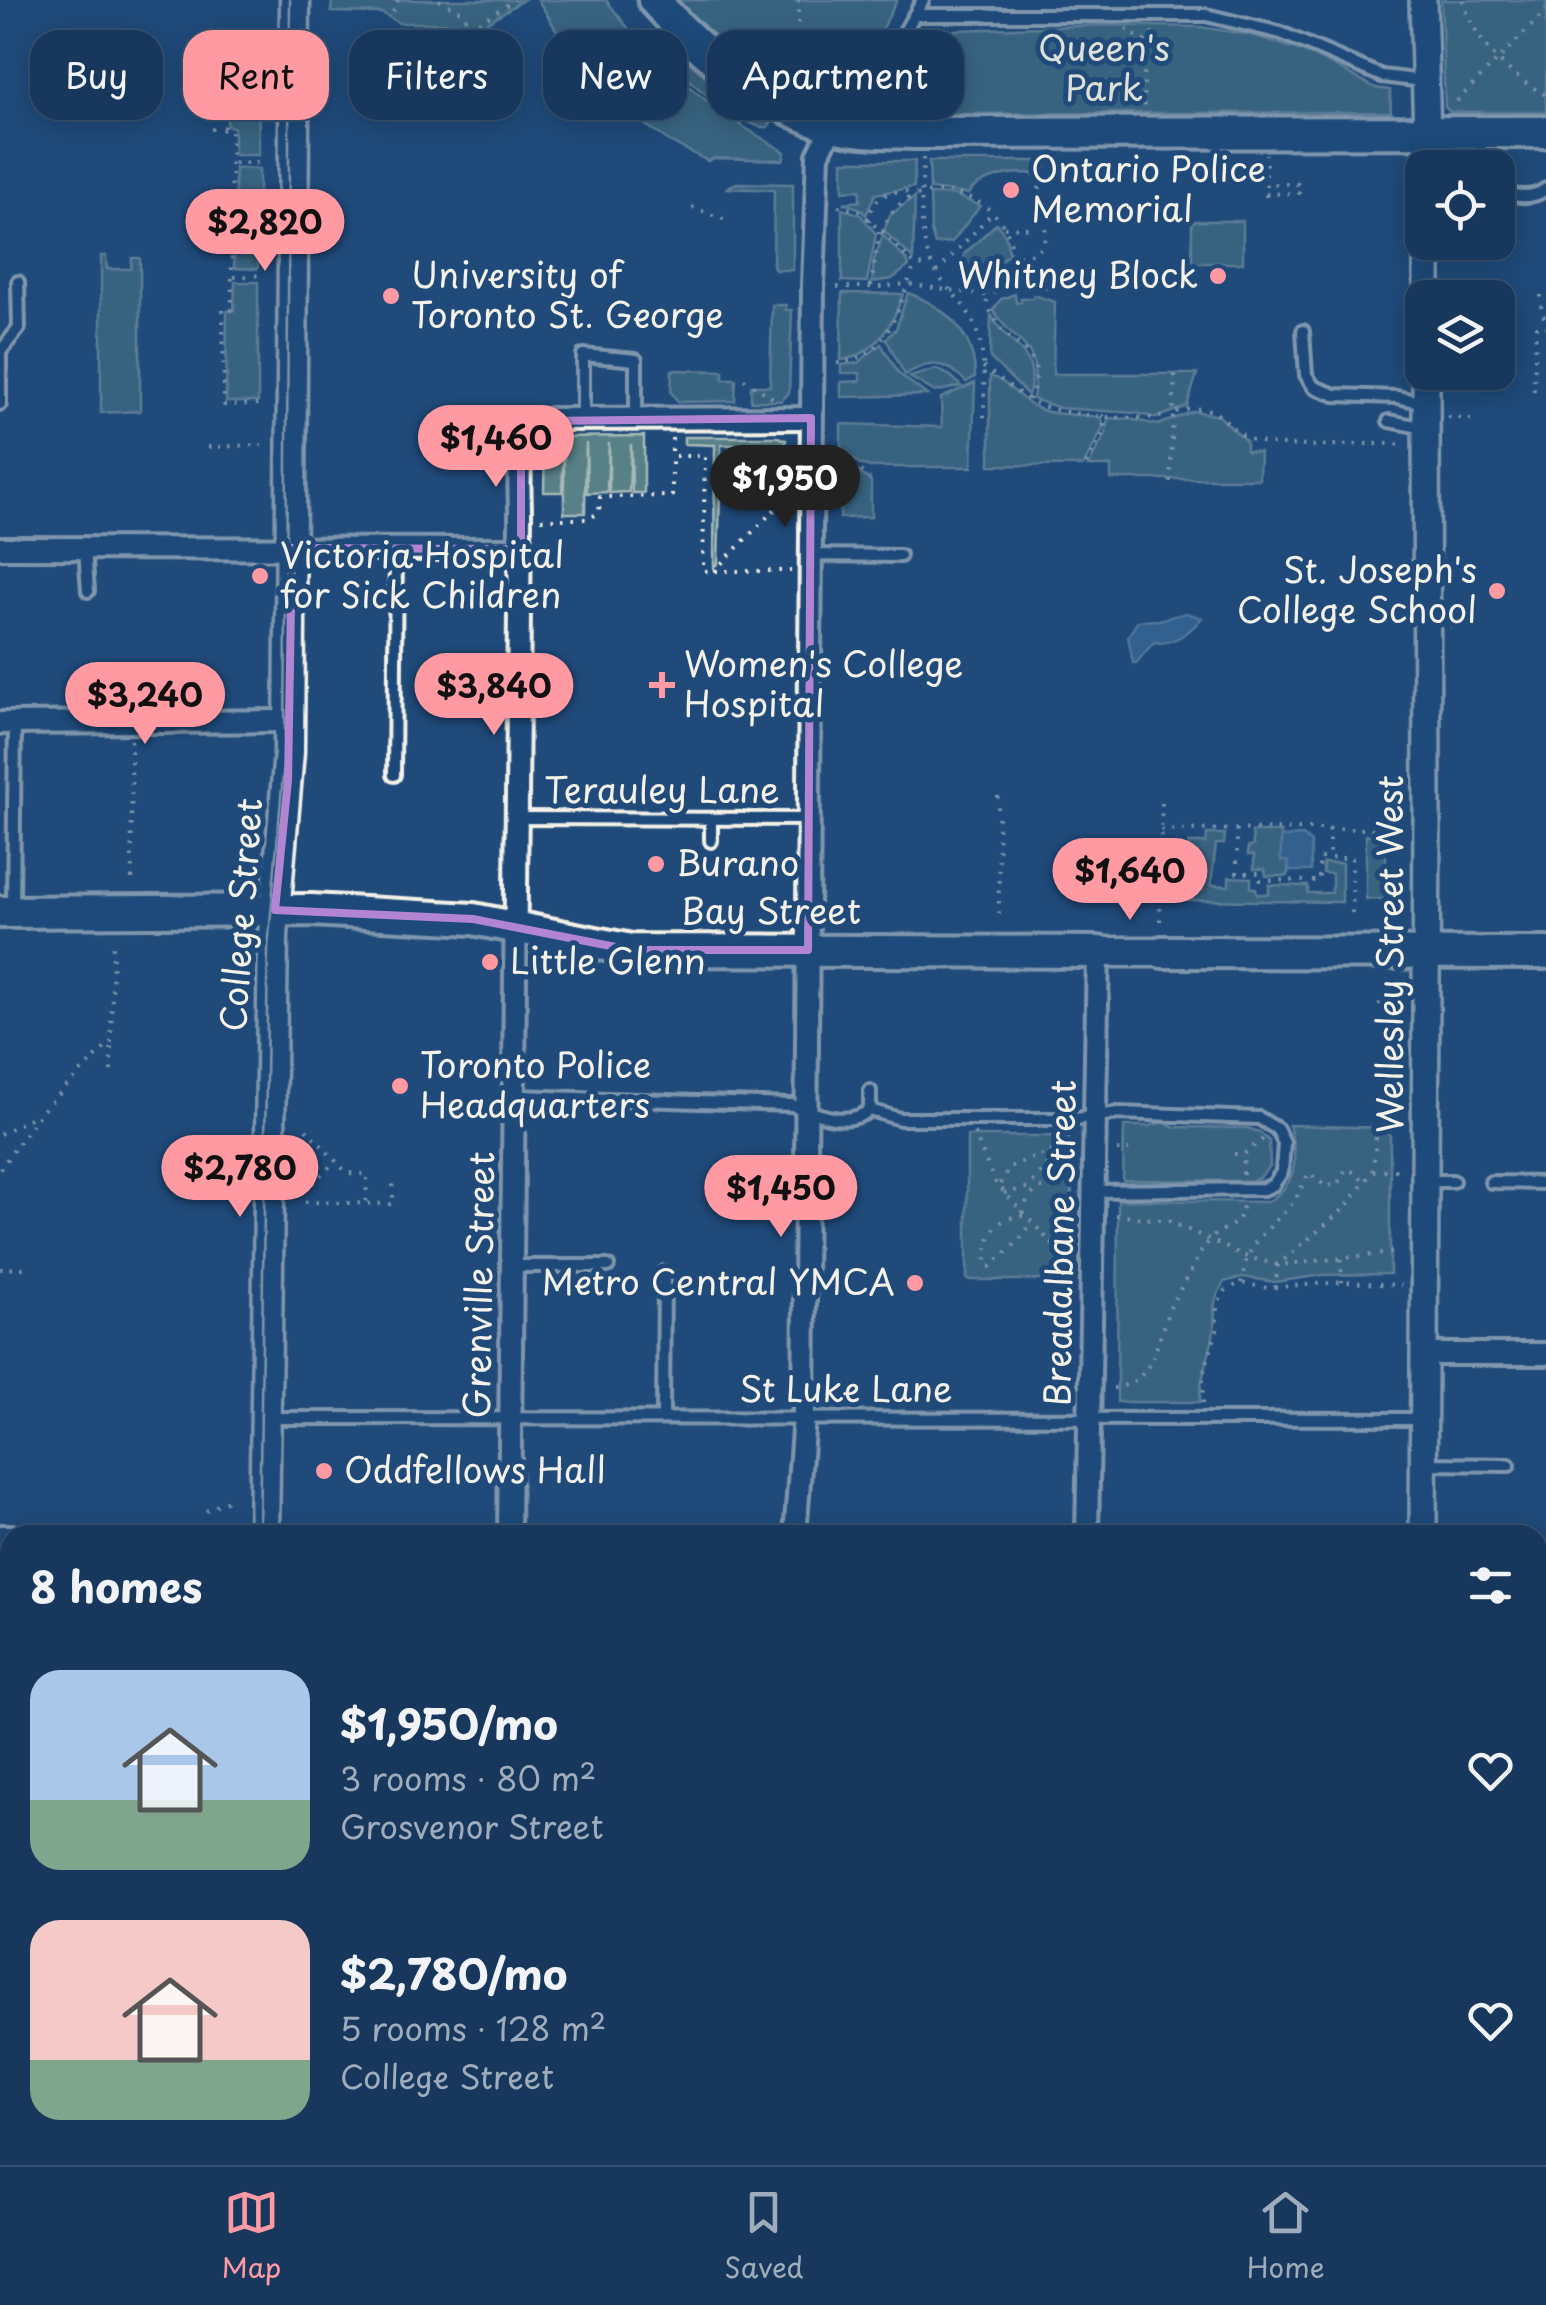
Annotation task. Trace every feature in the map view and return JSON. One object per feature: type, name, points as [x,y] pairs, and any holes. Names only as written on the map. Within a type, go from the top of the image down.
[{"type":"main road","name":"College Street","points":[[264,1525],[274,910],[290,721],[294,0]]},
{"type":"main road","points":[[654,0],[704,50],[752,86],[788,108],[832,126],[881,132],[1546,132]]},
{"type":"main road","name":"Bay Street","points":[[6,912],[274,910],[473,919],[632,950],[1098,952],[1161,936],[1426,952],[1546,953]]},
{"type":"street","points":[[1422,0],[1427,150]]},
{"type":"street","points":[[797,1525],[804,1417],[810,555],[818,155],[832,126]]},
{"type":"street","name":"Wellesley Street West","points":[[1423,1525],[1433,416],[1429,390]]},
{"type":"street","points":[[584,419],[812,418]]},
{"type":"street","name":"Grenville Street","points":[[508,1525],[522,455],[526,437],[534,426],[543,421],[584,419]]},
{"type":"street","points":[[0,548],[521,549]]},
{"type":"street","points":[[8,723],[290,721]]},
{"type":"street","name":"Breadalbane Street","points":[[1087,1525],[1091,1419],[1085,1185],[1096,1118],[1098,952]]},
{"type":"street","points":[[1425,1354],[1546,1354]]},
{"type":"lane","points":[[832,126],[858,112],[923,0]]},
{"type":"lane","points":[[915,14],[1172,14],[1224,18],[1281,33],[1382,76],[1424,82]]},
{"type":"lane","points":[[1480,132],[1481,150]]},
{"type":"lane","points":[[1515,195],[1534,196],[1546,189]]},
{"type":"lane","points":[[0,404],[0,352],[19,328],[18,282]]},
{"type":"lane","points":[[1303,331],[1306,375],[1314,387],[1335,395],[1397,397],[1433,416]]},
{"type":"lane","points":[[584,419],[583,355],[636,360],[636,418]]},
{"type":"lane","points":[[1389,421],[1433,416]]},
{"type":"lane","points":[[85,548],[88,590]]},
{"type":"lane","points":[[394,774],[396,550]]},
{"type":"lane","points":[[810,555],[900,556]]},
{"type":"lane","points":[[6,912],[8,723]]},
{"type":"lane","name":"Terauley Lane","points":[[517,818],[808,819]]},
{"type":"lane","points":[[711,819],[711,842]]},
{"type":"lane","points":[[870,1091],[870,1110]]},
{"type":"lane","points":[[516,1096],[792,1105],[830,1118],[861,1117],[870,1110]]},
{"type":"lane","points":[[870,1110],[900,1119],[1096,1118],[1118,1114],[1248,1116],[1276,1128],[1285,1152],[1278,1178],[1264,1189],[1243,1192],[1085,1185]]},
{"type":"lane","points":[[1425,1181],[1453,1181]]},
{"type":"lane","points":[[1491,1182],[1546,1183]]},
{"type":"lane","points":[[512,1266],[608,1266]]},
{"type":"lane","points":[[663,1416],[664,1272]]},
{"type":"lane","name":"St Luke Lane","points":[[267,1418],[1424,1420]]},
{"type":"lane","points":[[1424,1464],[1509,1465]]},
{"type":"path","points":[[393,12],[398,0]]},
{"type":"path","points":[[439,0],[462,12],[471,27],[515,0]]},
{"type":"path","points":[[798,0],[798,30]]},
{"type":"path","points":[[1462,0],[1473,31],[1528,85],[1546,95]]},
{"type":"path","points":[[1456,101],[1546,10]]},
{"type":"path","points":[[1106,14],[1144,42],[1145,132]]},
{"type":"path","points":[[224,120],[224,130]]},
{"type":"path","points":[[211,129],[230,130],[232,163],[232,310],[223,310],[224,404],[263,404]]},
{"type":"path","points":[[1266,154],[1266,184],[1266,196],[1299,193],[1298,184],[1266,184]]},
{"type":"path","points":[[924,158],[919,192],[924,237],[932,266],[967,310],[978,334],[984,420]]},
{"type":"path","points":[[1029,400],[1036,372],[1033,358],[1003,331],[985,296],[994,271],[1012,255],[1032,254],[1042,246],[1044,212],[1040,188],[1049,158]]},
{"type":"path","points":[[232,163],[264,163]]},
{"type":"path","points":[[871,288],[881,232],[890,212],[919,192]]},
{"type":"path","points":[[869,221],[871,206],[888,194],[956,193],[970,198],[1004,227],[1012,255],[1009,289]]},
{"type":"path","points":[[692,206],[726,220]]},
{"type":"path","points":[[838,206],[860,211],[915,265],[932,266]]},
{"type":"path","points":[[1004,227],[1028,228],[1044,212]]},
{"type":"path","points":[[937,272],[992,213]]},
{"type":"path","points":[[213,218],[264,219]]},
{"type":"path","points":[[837,363],[858,359],[878,344],[895,323],[915,265]]},
{"type":"path","points":[[232,277],[264,276]]},
{"type":"path","points":[[837,287],[907,284],[985,296],[1009,289],[1054,287]]},
{"type":"path","points":[[1542,295],[1541,313],[1546,318]]},
{"type":"path","points":[[1534,391],[1536,326],[1546,327]]},
{"type":"path","points":[[983,367],[1029,400],[1056,412],[1145,420],[1168,416]]},
{"type":"path","points":[[1170,482],[1175,374]]},
{"type":"path","points":[[744,379],[782,404]]},
{"type":"path","points":[[1176,412],[1208,409],[1221,414],[1237,432],[1268,444],[1402,444]]},
{"type":"path","points":[[1086,464],[1106,427],[1102,414]]},
{"type":"path","points":[[1433,416],[1471,419]]},
{"type":"path","points":[[541,519],[587,519],[599,512],[600,497],[672,496],[672,434]]},
{"type":"path","points":[[208,447],[262,446]]},
{"type":"path","points":[[837,451],[870,478]]},
{"type":"path","points":[[672,456],[704,456],[703,571],[790,571]]},
{"type":"path","points":[[714,571],[791,494]]},
{"type":"path","points":[[1450,626],[1473,626]]},
{"type":"path","points":[[131,740],[132,880]]},
{"type":"path","points":[[998,796],[999,918]]},
{"type":"path","points":[[1161,936],[1162,796]]},
{"type":"path","points":[[1237,829],[1237,873],[1260,872],[1260,880],[1319,881],[1319,858],[1352,858],[1352,920]]},
{"type":"path","points":[[1329,829],[1329,858]]},
{"type":"path","points":[[1162,830],[1397,829]]},
{"type":"path","points":[[111,1071],[113,946]]},
{"type":"path","points":[[1380,1006],[1394,985]]},
{"type":"path","points":[[0,1170],[40,1112],[111,1042]]},
{"type":"path","points":[[0,1134],[40,1112]]},
{"type":"path","points":[[1275,1288],[1278,1265],[1346,1208],[1373,1171],[1376,1126],[1397,1116]]},
{"type":"path","points":[[969,1119],[998,1187],[1053,1245],[1077,1281]]},
{"type":"path","points":[[1234,1154],[1244,1154],[1276,1128]]},
{"type":"path","points":[[306,1129],[348,1173],[367,1174],[366,1203]]},
{"type":"path","points":[[1117,1150],[1129,1150]]},
{"type":"path","points":[[998,1187],[1009,1167],[1052,1151],[1053,1160],[1027,1188],[1004,1193]]},
{"type":"path","points":[[1113,1388],[1126,1386],[1142,1376],[1156,1353],[1168,1311],[1209,1242],[1242,1216],[1244,1154]]},
{"type":"path","points":[[305,1190],[336,1161]]},
{"type":"path","points":[[1242,1283],[1246,1256],[1294,1202],[1309,1173],[1325,1186],[1337,1184],[1346,1168],[1364,1181]]},
{"type":"path","points":[[1373,1171],[1399,1170]]},
{"type":"path","points":[[306,1202],[393,1204],[393,1182]]},
{"type":"path","points":[[1023,1214],[1028,1195],[1034,1190],[1085,1185]]},
{"type":"path","points":[[1023,1214],[995,1224],[986,1249],[986,1264],[990,1267],[1000,1255],[1017,1246],[1030,1222]]},
{"type":"path","points":[[1116,1215],[1168,1221],[1209,1242],[1278,1265],[1400,1252]]},
{"type":"path","points":[[1340,1259],[1342,1282]]},
{"type":"path","points":[[0,1269],[24,1268]]},
{"type":"path","points":[[1203,1419],[1203,1374],[1217,1332],[1217,1306],[1226,1290],[1242,1283],[1275,1288],[1342,1282],[1401,1285]]},
{"type":"path","points":[[206,1511],[232,1498]]},
{"type":"highlighted area","points":[[811,418],[808,950],[631,950],[473,919],[275,910],[288,780],[292,548],[521,549],[521,455],[543,421]]},
{"type":"green space","points":[[332,0],[523,0],[475,30],[468,30],[465,23],[399,23],[382,13],[331,12]]},
{"type":"green space","points":[[538,0],[606,0],[630,30],[556,30]]},
{"type":"green space","points":[[677,0],[897,0],[881,30],[706,29]]},
{"type":"green space","points":[[1441,0],[1546,0],[1546,112],[1450,112],[1445,107]]},
{"type":"green space","name":"Queen's Park","points":[[1105,25],[1200,27],[1252,35],[1311,54],[1376,88],[1390,90],[1391,112],[964,114],[964,30],[956,30]]},
{"type":"green space","points":[[687,61],[707,77],[707,95],[687,77]]},
{"type":"green space","points":[[687,85],[707,101],[707,120],[732,120],[785,152],[783,160],[708,161],[639,120],[687,120]]},
{"type":"green space","points":[[227,120],[259,120],[259,155],[234,155],[234,127],[227,126]]},
{"type":"green space","points":[[745,120],[772,121],[768,127]]},
{"type":"green space","points":[[843,161],[915,161],[914,187],[875,194],[866,215],[843,203],[860,201],[860,190],[843,191]]},
{"type":"green space","points":[[929,161],[1046,161],[1039,181],[1033,174],[1016,173],[989,179],[968,194],[930,189]]},
{"type":"green space","points":[[235,168],[259,169],[259,212],[235,211]]},
{"type":"green space","points":[[737,183],[793,184],[793,270],[775,270],[773,265],[774,190],[726,188]]},
{"type":"green space","points":[[930,194],[955,195],[980,206],[952,242],[935,244]]},
{"type":"green space","points":[[915,197],[913,259],[884,231],[890,215]]},
{"type":"green space","points":[[842,209],[860,214],[876,234],[867,282],[842,281]]},
{"type":"green space","points":[[1192,221],[1243,221],[1243,263],[1192,263]]},
{"type":"green space","points":[[997,223],[1006,237],[1009,254],[995,265],[987,282],[961,274],[964,254]]},
{"type":"green space","points":[[235,225],[259,226],[258,269],[234,268]]},
{"type":"green space","points":[[883,235],[909,266],[892,279],[872,282],[874,260]]},
{"type":"green space","points":[[101,256],[106,256],[107,269],[131,269],[132,258],[140,258],[140,411],[101,413]]},
{"type":"green space","points":[[235,282],[258,282],[258,402],[226,402],[227,311],[234,310]]},
{"type":"green space","points":[[842,293],[903,294],[881,337],[864,352],[841,360]]},
{"type":"green space","points":[[908,293],[934,306],[956,324],[970,348],[975,377],[966,382],[952,370],[937,365],[922,366],[905,375],[886,339],[896,329]]},
{"type":"green space","points":[[1015,294],[1016,303],[1034,295],[1055,302],[1053,374],[1197,374],[1187,406],[1156,418],[1060,408],[1033,399],[1031,355],[993,310],[1001,299]]},
{"type":"green space","points":[[772,305],[786,305],[786,310],[792,310],[789,393],[781,401],[751,401],[751,386],[770,386]]},
{"type":"green space","points":[[991,314],[1027,359],[1031,368],[1028,395],[990,358]]},
{"type":"green space","points":[[881,344],[899,374],[927,395],[841,397],[841,382],[860,381],[860,373],[841,373],[841,365],[858,363]]},
{"type":"green space","points":[[936,369],[961,386],[935,392],[910,377]]},
{"type":"green space","points":[[672,370],[723,371],[723,379],[736,379],[735,401],[678,402],[671,392]]},
{"type":"green space","points":[[990,376],[1045,411],[1102,418],[1103,428],[1083,466],[990,465]]},
{"type":"green space","points":[[975,383],[972,467],[870,467],[841,448],[841,424],[942,427],[941,398]]},
{"type":"green space","points":[[1194,411],[1219,416],[1246,441],[1246,451],[1260,452],[1259,479],[1111,479],[1111,466],[1088,466],[1106,433],[1108,418],[1158,425]]},
{"type":"green space","points":[[644,436],[644,493],[632,493],[631,444],[629,492],[609,493],[609,443],[607,492],[587,493],[586,443],[585,513],[564,513],[564,443],[562,492],[544,492],[545,443],[555,443],[556,437]]},
{"type":"green space","points":[[684,437],[786,440],[785,444],[721,445],[721,479],[785,479],[785,492],[780,484],[720,494],[718,563],[714,567],[715,445],[684,444]]},
{"type":"green space","points":[[841,459],[871,481],[871,517],[840,518]]},
{"type":"green space","points":[[1252,832],[1281,832],[1281,860],[1288,861],[1288,876],[1266,876],[1265,869],[1254,869],[1254,855],[1248,855],[1248,847],[1253,846]]},
{"type":"green space","points":[[1207,834],[1225,834],[1224,844],[1216,844],[1211,885],[1229,886],[1229,877],[1251,878],[1251,888],[1256,888],[1257,894],[1269,894],[1269,885],[1308,886],[1308,893],[1332,893],[1332,874],[1323,873],[1323,863],[1342,863],[1342,902],[1188,900],[1189,843],[1206,843]]},
{"type":"green space","points":[[1366,835],[1386,835],[1386,899],[1366,899]]},
{"type":"green space","points":[[1163,1122],[1175,1127],[1247,1128],[1260,1132],[1269,1141],[1270,1166],[1250,1181],[1123,1180],[1124,1126]]},
{"type":"green space","points":[[1289,1125],[1384,1128],[1390,1136],[1390,1274],[1323,1275],[1275,1282],[1242,1277],[1224,1282],[1215,1302],[1213,1338],[1200,1402],[1117,1402],[1118,1200],[1267,1202],[1285,1187],[1293,1169]]},
{"type":"green space","points":[[967,1136],[1069,1136],[1069,1280],[967,1280]]},
{"type":"water","points":[[1186,613],[1202,618],[1180,637],[1154,642],[1133,663],[1128,636],[1138,621]]},
{"type":"water","points":[[1303,836],[1311,843],[1311,871],[1289,871],[1288,861],[1281,861],[1281,837]]},
{"type":"tram line","points":[[259,1525],[268,948],[285,752],[290,0]]},
{"type":"place","name":"Ontario Police Memorial","points":[[1011,190]]},
{"type":"place","name":"Whitney Block","points":[[1218,276]]},
{"type":"place","name":"University of Toronto St. George","points":[[391,296]]},
{"type":"place","name":"Victoria Hospital for Sick Children","points":[[260,576]]},
{"type":"place","name":"St. Joseph's College School","points":[[1497,591]]},
{"type":"place","name":"Women's College Hospital","points":[[662,685]]},
{"type":"place","name":"Burano","points":[[656,864]]},
{"type":"place","name":"Little Glenn","points":[[490,962]]},
{"type":"place","name":"Toronto Police Headquarters","points":[[400,1086]]},
{"type":"place","name":"Metro Central YMCA","points":[[915,1283]]},
{"type":"place","name":"Oddfellows Hall","points":[[324,1471]]}]
